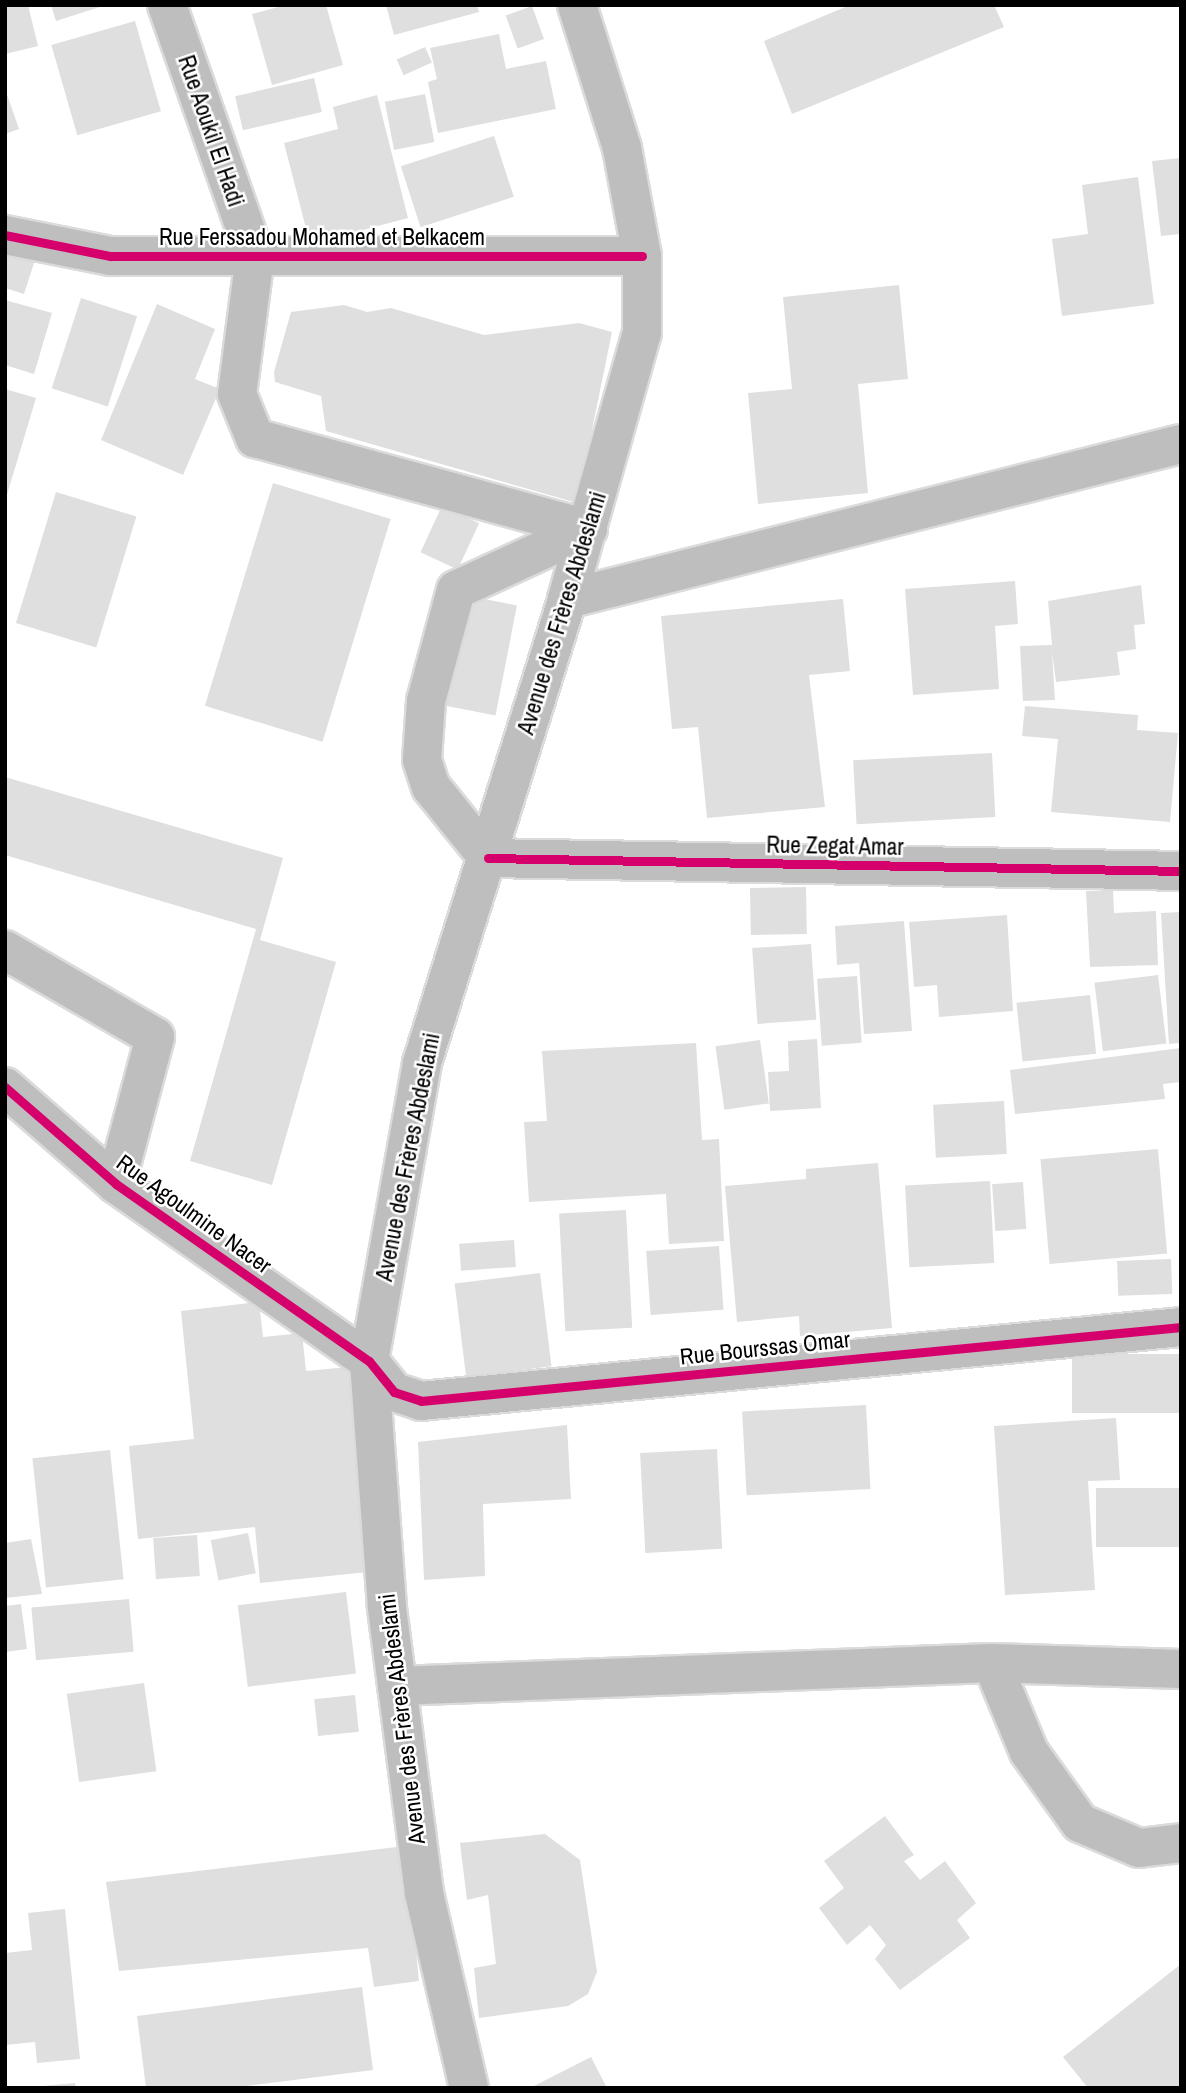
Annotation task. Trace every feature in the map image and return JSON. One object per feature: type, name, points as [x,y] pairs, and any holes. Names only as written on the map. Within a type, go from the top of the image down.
[{"type":"street","name":"Rue Aoukil El Hadi","points":[[167,5],[255,256]]},
{"type":"street","name":"Avenue des Frères Abdeslami","points":[[469,2088],[424,1893],[397,1686],[369,1361],[422,1063],[567,599],[642,333],[642,256],[622,148],[577,5]]},
{"type":"street","name":"Rue Ferssadou Mohamed et Belkacem","points":[[5,235],[110,256],[642,256]]},
{"type":"street","points":[[255,256],[237,394],[255,438],[588,529]]},
{"type":"street","points":[[567,599],[1181,444]]},
{"type":"street","points":[[488,858],[431,787],[422,760],[426,701],[456,590],[588,529]]},
{"type":"street","name":"Rue Zegat Amar","points":[[488,858],[1181,872]]},
{"type":"street","points":[[5,950],[155,1037],[116,1184]]},
{"type":"street","name":"Rue Agoulmine Nacer","points":[[5,1087],[116,1184],[369,1361]]},
{"type":"street","name":"Rue Bourssas Omar","points":[[369,1361],[394,1392],[421,1401],[1181,1327]]},
{"type":"street","points":[[992,1663],[1029,1752],[1080,1823],[1139,1848],[1181,1843]]},
{"type":"street","points":[[397,1686],[992,1663],[1181,1669]]},
{"type":"building","points":[[5,5],[28,5],[38,46],[5,54]]},
{"type":"building","points":[[51,5],[102,5],[103,6],[56,21]]},
{"type":"building","points":[[286,5],[326,5],[343,65],[272,85],[252,14]]},
{"type":"building","points":[[386,5],[477,5],[479,12],[394,35]]},
{"type":"building","points":[[850,5],[994,5],[1004,27],[792,114],[764,41]]},
{"type":"building","points":[[532,6],[544,39],[518,48],[506,16]]},
{"type":"building","points":[[135,21],[161,111],[77,135],[51,45]]},
{"type":"building","points":[[499,34],[506,69],[546,61],[556,109],[438,133],[428,82],[437,79],[430,48]]},
{"type":"building","points":[[425,47],[432,63],[404,75],[397,60]]},
{"type":"building","points":[[314,78],[322,112],[243,130],[235,96]]},
{"type":"building","points":[[5,89],[19,129],[5,134]]},
{"type":"building","points":[[425,94],[434,142],[394,150],[385,102]]},
{"type":"building","points":[[377,95],[408,218],[310,244],[284,143],[338,129],[333,107]]},
{"type":"building","points":[[494,136],[514,197],[421,227],[401,166]]},
{"type":"building","points":[[1181,158],[1181,234],[1161,236],[1152,161]]},
{"type":"building","points":[[1138,177],[1154,304],[1062,316],[1052,239],[1088,234],[1082,185]]},
{"type":"building","points":[[5,251],[35,260],[24,294],[5,288]]},
{"type":"building","points":[[899,285],[908,379],[858,384],[868,493],[758,504],[748,393],[792,389],[783,297]]},
{"type":"building","points":[[81,298],[137,316],[108,407],[52,388]]},
{"type":"building","points":[[5,300],[52,313],[34,374],[5,365]]},
{"type":"building","points":[[157,304],[215,329],[195,379],[220,389],[183,475],[101,440]]},
{"type":"building","points":[[344,305],[367,312],[391,308],[484,335],[579,323],[612,332],[577,503],[326,431],[321,396],[275,382],[274,372],[291,312]]},
{"type":"building","points":[[5,389],[36,398],[6,498],[5,498]]},
{"type":"building","points":[[273,483],[391,519],[323,742],[205,706]]},
{"type":"building","points":[[56,492],[136,517],[96,648],[16,623]]},
{"type":"building","points":[[442,506],[479,523],[458,570],[420,552]]},
{"type":"building","points":[[1015,581],[1018,624],[995,626],[999,689],[913,695],[905,589]]},
{"type":"building","points":[[1141,585],[1145,624],[1134,625],[1136,649],[1117,652],[1120,675],[1056,682],[1052,652],[1055,700],[1023,701],[1020,646],[1052,645],[1048,601]]},
{"type":"building","points":[[458,594],[517,605],[496,715],[437,704]]},
{"type":"building","points":[[843,599],[850,671],[809,675],[825,807],[707,818],[698,727],[672,729],[661,616]]},
{"type":"building","points":[[1025,706],[1138,715],[1137,730],[1178,733],[1170,822],[1051,812],[1058,739],[1022,736]]},
{"type":"building","points":[[992,753],[995,817],[857,824],[853,760]]},
{"type":"building","points":[[5,777],[283,858],[260,940],[336,962],[272,1185],[190,1161],[256,929],[5,855]]},
{"type":"building","points":[[806,887],[807,934],[751,935],[750,888]]},
{"type":"building","points":[[1113,890],[1114,913],[1156,911],[1158,965],[1090,967],[1086,891]]},
{"type":"building","points":[[1181,912],[1181,1043],[1169,1044],[1161,913]]},
{"type":"building","points":[[1007,915],[1013,1011],[939,1017],[937,985],[914,987],[909,922]]},
{"type":"building","points":[[904,921],[912,1031],[864,1034],[859,963],[837,965],[835,926]]},
{"type":"building","points":[[811,944],[816,1020],[757,1024],[752,948]]},
{"type":"building","points":[[1158,975],[1166,1043],[1103,1051],[1094,983]]},
{"type":"building","points":[[857,976],[862,1043],[822,1046],[817,979]]},
{"type":"building","points":[[1090,995],[1096,1054],[1023,1061],[1016,1003]]},
{"type":"building","points":[[817,1039],[821,1108],[770,1111],[768,1072],[789,1071],[788,1041]]},
{"type":"building","points":[[760,1040],[769,1103],[724,1110],[715,1046]]},
{"type":"building","points":[[696,1043],[702,1140],[719,1139],[724,1241],[669,1244],[666,1194],[529,1202],[524,1122],[547,1121],[542,1051]]},
{"type":"building","points":[[1181,1048],[1181,1082],[1163,1084],[1165,1099],[1015,1114],[1010,1070]]},
{"type":"building","points":[[1004,1101],[1007,1154],[936,1158],[933,1105]]},
{"type":"building","points":[[1158,1149],[1167,1254],[1050,1264],[1040,1159]]},
{"type":"building","points":[[878,1163],[892,1328],[800,1336],[799,1316],[737,1322],[725,1186],[806,1179],[806,1169]]},
{"type":"building","points":[[990,1181],[994,1263],[909,1267],[905,1185]]},
{"type":"building","points":[[1023,1182],[1026,1229],[995,1231],[992,1184]]},
{"type":"building","points":[[626,1210],[632,1328],[565,1331],[559,1214]]},
{"type":"building","points":[[514,1240],[516,1267],[461,1271],[459,1244]]},
{"type":"building","points":[[719,1246],[723,1310],[651,1315],[646,1251]]},
{"type":"building","points":[[1171,1259],[1172,1294],[1118,1296],[1117,1261]]},
{"type":"building","points":[[540,1273],[551,1366],[466,1377],[455,1283]]},
{"type":"building","points":[[259,1302],[263,1337],[302,1333],[306,1371],[349,1367],[368,1572],[260,1583],[255,1527],[138,1539],[129,1446],[194,1439],[181,1311]]},
{"type":"building","points":[[1072,1354],[1181,1354],[1181,1413],[1072,1413]]},
{"type":"building","points":[[866,1405],[870,1489],[747,1495],[742,1411]]},
{"type":"building","points":[[1116,1418],[1120,1480],[1088,1481],[1095,1590],[1005,1595],[994,1426]]},
{"type":"building","points":[[567,1425],[571,1499],[483,1504],[485,1576],[424,1580],[418,1442]]},
{"type":"building","points":[[717,1449],[722,1549],[645,1553],[640,1453]]},
{"type":"building","points":[[110,1450],[124,1579],[46,1587],[32,1458]]},
{"type":"building","points":[[1096,1488],[1181,1488],[1181,1547],[1096,1547]]},
{"type":"building","points":[[248,1533],[256,1573],[219,1580],[211,1540]]},
{"type":"building","points":[[197,1535],[200,1576],[156,1579],[153,1538]]},
{"type":"building","points":[[31,1539],[42,1594],[5,1598],[5,1543]]},
{"type":"building","points":[[346,1592],[356,1673],[248,1687],[238,1605]]},
{"type":"building","points":[[129,1599],[134,1652],[36,1660],[31,1608]]},
{"type":"building","points":[[21,1604],[27,1649],[5,1652],[5,1606]]},
{"type":"building","points":[[144,1683],[156,1771],[79,1782],[67,1694]]},
{"type":"building","points":[[355,1695],[359,1732],[318,1736],[314,1699]]},
{"type":"building","points":[[885,1816],[914,1855],[904,1861],[920,1880],[945,1861],[976,1903],[957,1920],[970,1938],[900,1990],[875,1959],[886,1945],[870,1925],[847,1945],[819,1908],[844,1888],[824,1861]]},
{"type":"building","points":[[545,1834],[580,1860],[597,1972],[588,1994],[568,2006],[479,2018],[474,1968],[496,1964],[488,1895],[467,1900],[460,1843]]},
{"type":"building","points":[[405,1846],[419,1981],[374,1987],[368,1948],[119,1971],[106,1882]]},
{"type":"building","points":[[65,1909],[80,2059],[37,2063],[35,2042],[5,2045],[5,1953],[32,1950],[28,1913]]},
{"type":"building","points":[[1181,1964],[1181,2088],[1088,2088],[1063,2057]]},
{"type":"building","points":[[362,1987],[373,2070],[231,2088],[146,2088],[137,2016]]},
{"type":"building","points":[[591,2057],[607,2088],[530,2088]]},
{"type":"building","points":[[75,2083],[76,2088],[43,2088],[43,2086]]},
{"type":"cycle path","points":[[5,235],[110,256],[642,256]]},
{"type":"cycle path","points":[[488,858],[1181,871]]},
{"type":"cycle path","points":[[5,1087],[116,1184],[369,1361],[394,1392],[421,1401],[1181,1327]]}]
